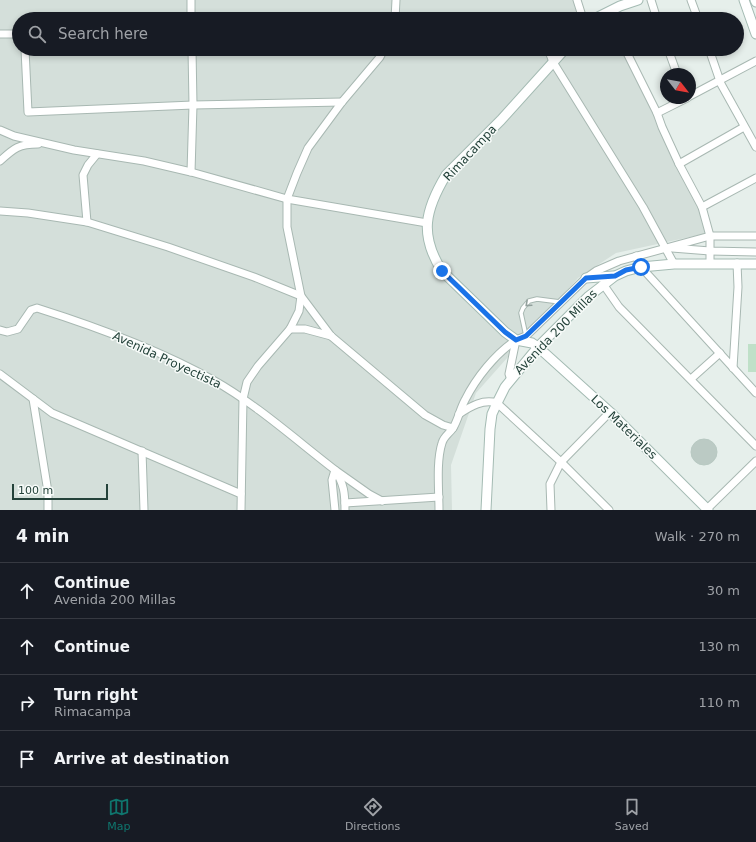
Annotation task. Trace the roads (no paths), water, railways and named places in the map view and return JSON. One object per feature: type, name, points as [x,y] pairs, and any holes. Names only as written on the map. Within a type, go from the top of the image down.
[{"type":"street","points":[[191,0],[191,12]]},
{"type":"street","points":[[395,12],[396,0]]},
{"type":"street","points":[[577,0],[581,12]]},
{"type":"street","points":[[612,12],[619,3],[638,0]]},
{"type":"street","points":[[651,0],[655,12]]},
{"type":"street","points":[[691,0],[695,12]]},
{"type":"street","points":[[744,0],[756,34]]},
{"type":"street","points":[[0,34],[12,34]]},
{"type":"street","points":[[24,56],[28,112],[193,104],[342,102]]},
{"type":"street","points":[[191,172],[193,104],[192,56]]},
{"type":"street","points":[[241,510],[244,388],[258,366],[290,329],[299,311],[301,296],[287,227],[287,199],[308,148],[342,102],[380,56]]},
{"type":"street","points":[[551,56],[643,206],[674,264]]},
{"type":"street","name":"Rimacampa","points":[[538,347],[516,340],[505,332],[442,271],[434,259],[429,246],[427,223],[428,212],[446,175],[502,120],[559,56]]},
{"type":"street","points":[[628,56],[657,113],[679,164],[702,207],[710,236],[710,264]]},
{"type":"street","points":[[671,56],[675,68]]},
{"type":"street","points":[[711,56],[720,81],[756,147]]},
{"type":"street","points":[[696,93],[756,61]]},
{"type":"street","points":[[657,113],[675,104]]},
{"type":"street","points":[[679,164],[744,127]]},
{"type":"street","points":[[0,130],[14,136],[48,144],[97,154],[144,161],[191,172],[287,199],[427,223]]},
{"type":"street","points":[[0,161],[11,151],[21,145],[48,144]]},
{"type":"street","points":[[87,222],[84,175],[88,166],[97,154]]},
{"type":"street","points":[[702,207],[756,178]]},
{"type":"street","points":[[0,211],[28,213],[87,222],[254,276],[301,296],[332,336],[425,415],[442,425],[453,428]]},
{"type":"street","points":[[439,510],[440,457],[442,443],[445,436],[453,428],[469,391],[505,348],[516,340],[526,336],[586,278],[596,271],[619,261],[710,236],[756,236]]},
{"type":"street","points":[[665,248],[756,252]]},
{"type":"street","points":[[636,256],[641,267],[756,393]]},
{"type":"street","points":[[733,368],[738,287],[737,263]]},
{"type":"street","name":"Avenida 200 Millas","points":[[486,510],[490,429],[492,414],[497,403],[511,380],[538,347],[589,296],[615,276],[626,270],[641,267],[674,264],[756,264]]},
{"type":"street","points":[[586,278],[615,276]]},
{"type":"street","points":[[603,284],[619,307],[756,446]]},
{"type":"street","name":"Avenida Proyectista","points":[[0,330],[7,332],[18,329],[31,310],[37,308],[102,330],[167,357],[213,380],[243,399],[335,470],[342,480],[345,506]]},
{"type":"street","points":[[290,329],[305,329],[332,336]]},
{"type":"street","points":[[511,380],[509,374],[516,340]]},
{"type":"street","name":"Los Materiales","points":[[538,347],[610,412],[707,510]]},
{"type":"street","points":[[691,379],[720,353]]},
{"type":"street","points":[[0,374],[52,413],[241,494]]},
{"type":"street","points":[[33,399],[48,492],[48,510]]},
{"type":"street","points":[[459,414],[479,404],[490,401],[497,403],[561,462],[609,510]]},
{"type":"street","points":[[551,510],[550,484],[561,462],[610,412]]},
{"type":"street","points":[[142,452],[144,510]]},
{"type":"street","points":[[707,510],[756,461]]},
{"type":"street","points":[[335,510],[332,480],[335,470],[369,494],[382,501]]},
{"type":"street","points":[[345,506],[382,501],[439,497]]},
{"type":"street","points":[[600,501],[600,510]]},
{"type":"lane","points":[[526,336],[521,313],[529,301],[537,299],[561,302]]}]
